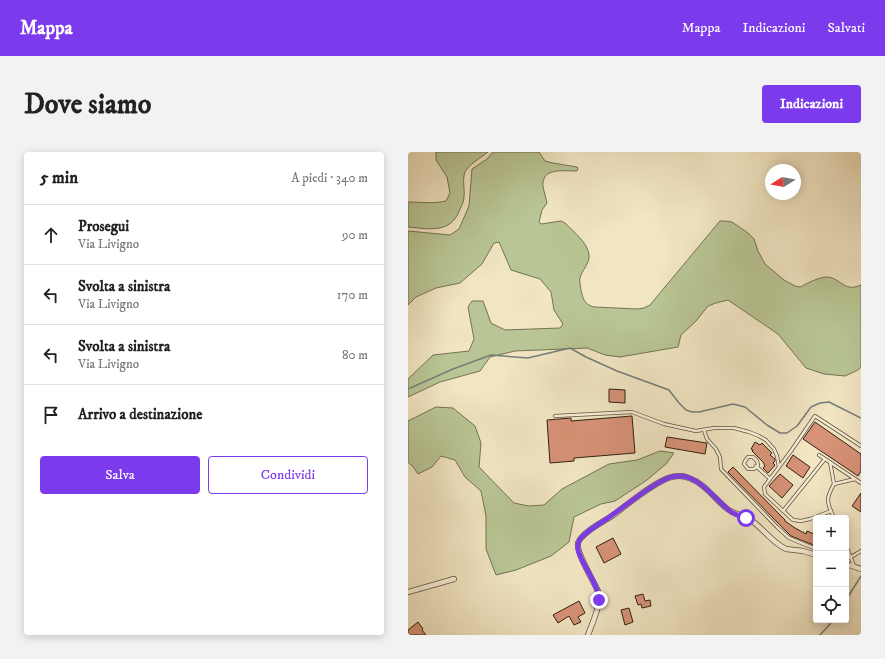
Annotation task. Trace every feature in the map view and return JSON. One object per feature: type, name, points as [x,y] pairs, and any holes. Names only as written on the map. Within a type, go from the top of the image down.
[{"type":"street","points":[[588,635],[598,608],[599,597],[598,591],[579,553],[577,546],[579,541],[584,535],[653,486],[673,476],[683,476],[700,484],[726,508],[749,520],[781,546],[813,554]]},
{"type":"street","points":[[408,592],[454,579]]},
{"type":"lane","points":[[555,416],[632,412],[664,424],[696,431],[714,428],[734,428],[749,432],[766,440],[778,456],[779,467]]},
{"type":"lane","points":[[831,511],[810,519],[798,521],[791,519],[765,494],[764,487],[815,416],[861,446]]},
{"type":"lane","points":[[704,430],[708,439],[720,456],[721,469],[789,538],[813,548]]},
{"type":"lane","points":[[819,455],[861,482]]},
{"type":"lane","points":[[748,457],[753,457],[757,460],[758,465],[756,466],[754,469],[748,469],[744,464],[744,461],[748,457]]},
{"type":"lane","points":[[783,511],[825,458]]},
{"type":"lane","points":[[830,462],[834,484],[827,498],[833,515]]},
{"type":"lane","points":[[756,466],[770,479]]},
{"type":"lane","points":[[834,484],[855,479]]},
{"type":"lane","points":[[848,551],[858,568]]},
{"type":"lane","points":[[851,557],[861,551]]},
{"type":"green space","points":[[436,152],[488,152],[472,164],[465,172],[463,202],[456,217],[451,223],[432,229],[408,227],[408,202],[432,203],[446,201],[450,193],[447,177],[436,160]]},
{"type":"green space","points":[[493,152],[539,152],[545,161],[578,168],[577,171],[560,171],[549,173],[546,176],[543,181],[543,187],[547,203],[542,210],[539,222],[541,224],[561,221],[565,223],[586,246],[589,258],[580,280],[583,298],[588,305],[594,307],[638,309],[650,305],[720,221],[732,222],[754,239],[765,264],[784,280],[795,286],[800,287],[823,277],[835,279],[850,287],[861,285],[861,367],[845,376],[824,374],[806,368],[778,334],[728,300],[708,306],[696,321],[681,335],[678,347],[620,357],[605,355],[587,348],[515,351],[490,357],[480,371],[440,382],[408,397],[408,379],[433,355],[469,351],[474,339],[468,307],[472,301],[483,301],[491,323],[505,330],[560,328],[563,324],[554,310],[551,292],[540,279],[511,270],[499,242],[494,243],[482,264],[460,283],[436,288],[416,297],[408,305],[408,231],[450,235],[459,229],[469,206],[472,169],[487,159]]},
{"type":"green space","points":[[436,407],[453,408],[475,426],[481,443],[479,467],[514,503],[529,506],[544,505],[562,489],[609,464],[637,460],[660,451],[674,453],[666,464],[647,480],[615,501],[601,504],[574,517],[569,542],[551,556],[516,570],[496,575],[486,549],[486,516],[481,491],[465,477],[455,460],[441,456],[432,467],[418,474],[408,462],[408,421]]},
{"type":"building","points":[[609,389],[625,390],[625,403],[609,402]]},
{"type":"building","points":[[632,416],[635,453],[574,458],[574,461],[550,463],[547,420],[571,418],[571,421]]},
{"type":"building","points":[[815,422],[861,454],[861,471],[858,476],[803,439]]},
{"type":"building","points":[[667,437],[707,443],[705,454],[665,447]]},
{"type":"building","points":[[755,442],[760,445],[762,443],[772,453],[770,455],[775,459],[773,463],[775,465],[768,473],[763,468],[765,466],[763,462],[751,449]]},
{"type":"building","points":[[793,455],[810,467],[803,478],[786,466]]},
{"type":"building","points":[[733,467],[785,521],[806,534],[807,531],[813,534],[813,545],[791,536],[728,472]]},
{"type":"building","points":[[780,474],[793,485],[782,498],[769,486]]},
{"type":"building","points":[[861,493],[861,512],[852,506]]},
{"type":"building","points":[[613,538],[621,554],[604,563],[596,547]]},
{"type":"building","points":[[643,594],[645,601],[650,600],[651,606],[642,608],[641,604],[638,605],[635,596]]},
{"type":"building","points":[[579,601],[585,613],[578,617],[581,622],[574,625],[569,616],[558,623],[553,615]]},
{"type":"building","points":[[629,608],[633,622],[625,625],[621,610]]},
{"type":"building","points":[[418,622],[426,635],[410,635],[408,630]]},
{"type":"waterway","points":[[408,389],[453,369],[491,355],[528,358],[570,348],[617,371],[669,390],[686,410],[692,412],[699,412],[733,404],[745,407],[767,425],[780,433],[787,433],[797,426],[811,407],[820,403],[829,402],[861,418]]},
{"type":"waterway","points":[[849,595],[861,576]]},
{"type":"waterway","points":[[820,635],[831,623]]},
{"type":"route","points":[[599,600],[598,591],[579,553],[577,546],[579,541],[584,535],[653,486],[673,476],[683,476],[700,484],[731,512],[746,518]]}]
